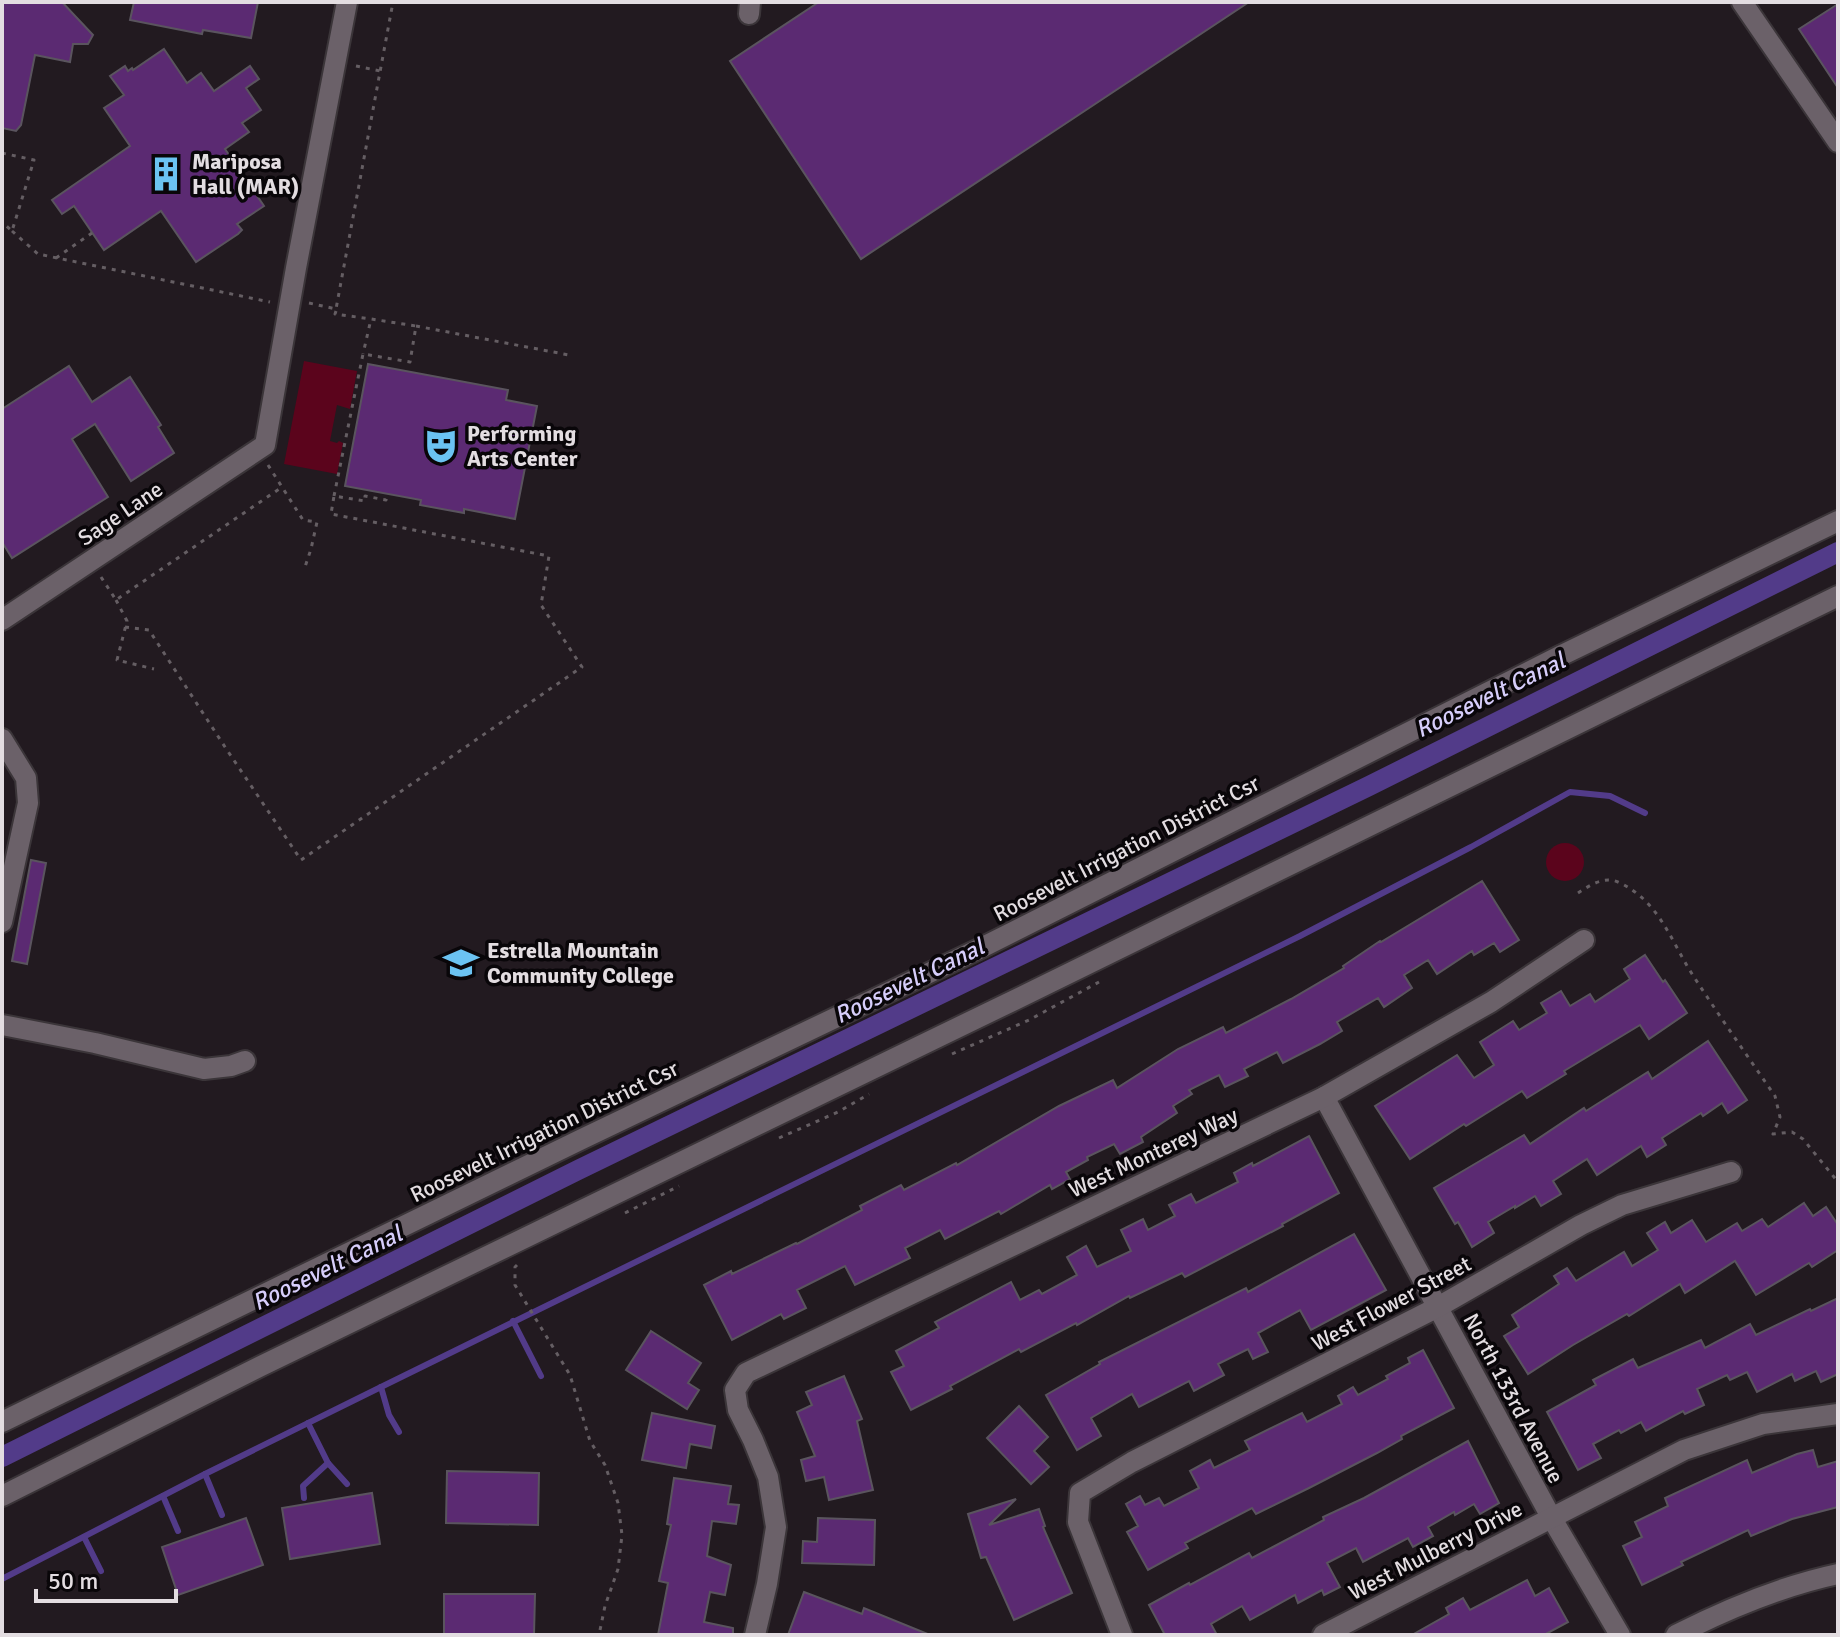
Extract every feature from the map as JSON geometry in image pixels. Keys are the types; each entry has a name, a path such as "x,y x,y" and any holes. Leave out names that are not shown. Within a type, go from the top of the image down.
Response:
{"street":[{"path":"262,447 284,302 347,2"},
{"path":"1742,2 1836,134"},
{"name":"Sage Lane","path":"2,620 262,447"},
{"name":"Roosevelt Irrigation District Csr","path":"2,1422 977,950 1560,656 1838,521"},
{"path":"2,1496 261,1366 1838,596"},
{"path":"2,739 26,778 28,803 2,922"},
{"name":"West Monterey Way","path":"755,1635 776,1527 768,1477 738,1410 735,1390 746,1373 1324,1097 1491,1002 1584,940"},
{"path":"2,1025 204,1069 245,1061"},
{"name":"North 133rd Avenue","path":"1324,1097 1551,1517 1620,1635"},
{"name":"West Flower Street","path":"1122,1635 1078,1522 1080,1493 1132,1462 1438,1307 1581,1225 1622,1205 1731,1172"},
{"name":"West Mulberry Drive","path":"1323,1635 1684,1450 1763,1424 1838,1414"},
{"path":"1676,1635 1757,1599 1838,1574"}],"path":[{"path":"393,2 335,314 569,355"},
{"path":"2,153 34,160 12,231"},
{"path":"2,222 38,254 284,302 336,309"},
{"path":"55,258 92,233"},
{"path":"125,627 149,630 301,860 582,667 541,605 549,556 331,514 371,319"},
{"path":"363,354 410,362 416,326"},
{"path":"262,447 303,520 317,522 304,570"},
{"path":"116,600 282,487"},
{"path":"334,496 365,501 365,496 386,500 388,494"},
{"path":"90,562 127,621 117,660 154,669"},
{"path":"1578,893 1596,881 1616,880 1647,901 1665,924 1692,974 1775,1096 1780,1117 1773,1134 1792,1132 1803,1139 1838,1182"},
{"path":"949,1055 1029,1020 1110,976"},
{"path":"773,1141 838,1112 873,1092"},
{"path":"616,1217 682,1185"},
{"path":"523,1260 515,1267 515,1285 570,1375 590,1441 605,1465 618,1503 622,1535 618,1569 599,1635"}],"shaded area":[{"path":"304,361 357,371 350,409 337,405 330,441 343,443 337,474 284,464"},
{"path":"1565,843 1579,848 1584,862 1579,876 1565,881 1551,876 1546,862 1551,848"}],"building":[{"path":"2,2 62,2 93,35 88,44 73,44 70,62 35,55 21,125 16,131 2,128"},
{"path":"134,2 258,2 251,38 203,30 202,34 130,20"},
{"path":"819,2 1249,2 861,259 730,61"},
{"path":"1838,4 1838,88 1799,29"},
{"name":"Mariposa Hall (MAR)","path":"164,49 187,83 201,73 214,91 250,66 259,79 246,88 261,110 242,123 249,132 225,149 264,206 237,224 242,230 238,234 196,262 161,211 104,250 74,206 62,214 52,200 130,146 104,108 124,95 110,76 125,66 128,71 133,70"},
{"name":"Performing Arts Center","path":"368,364 508,390 506,400 537,406 515,519 464,509 464,513 420,505 421,500 345,486"},
{"path":"69,366 92,402 130,377 161,425 158,427 174,453 131,481 95,424 72,439 108,497 12,558 2,542 2,409"},
{"path":"31,860 46,863 27,964 12,961"},
{"path":"1482,881 1519,940 1500,952 1494,943 1474,955 1472,951 1437,974 1428,960 1404,975 1412,988 1384,1007 1378,998 1337,1022 1342,1031 1320,1044 1283,1063 1277,1052 1244,1069 1248,1076 1225,1087 1219,1075 1189,1090 1192,1094 1173,1106 1177,1113 1141,1137 1143,1142 1120,1154 1114,1144 1087,1157 1088,1160 1066,1172 1070,1179 1052,1189 1050,1185 1001,1214 999,1211 945,1239 940,1230 905,1248 910,1258 855,1285 845,1266 797,1290 806,1308 784,1319 781,1314 732,1340 704,1285 797,1244 862,1210 860,1206 901,1185 904,1190 957,1165 1059,1106 1113,1080 1117,1088 1178,1049 1223,1027 1226,1033 1344,968 1380,941"},
{"path":"1645,955 1687,1013 1649,1039 1640,1025 1564,1071 1566,1074 1527,1098 1522,1091 1410,1159 1375,1106 1457,1055 1474,1078 1494,1065 1480,1042 1513,1021 1519,1030 1547,1013 1541,1003 1561,991 1570,1006 1590,994 1595,1002 1630,979 1624,969"},
{"path":"1708,1041 1747,1100 1728,1113 1722,1103 1703,1116 1701,1113 1662,1138 1666,1145 1647,1157 1641,1146 1597,1175 1587,1159 1553,1181 1561,1194 1541,1206 1535,1196 1488,1222 1494,1233 1472,1247 1434,1188 1524,1135 1530,1144 1584,1108 1586,1111 1648,1072 1652,1079"},
{"path":"1309,1136 1339,1193 1185,1277 1182,1273 1129,1296 1021,1352 1019,1349 911,1410 891,1372 904,1366 896,1351 939,1328 935,1322 1011,1282 1020,1300 1039,1290 1042,1294 1077,1275 1067,1257 1086,1246 1097,1267 1131,1251 1121,1230 1143,1219 1148,1230 1175,1216 1169,1205 1191,1194 1196,1203 1238,1182 1234,1173"},
{"path":"1804,1203 1813,1216 1826,1207 1838,1225 1838,1250 1812,1267 1809,1263 1756,1295 1735,1261 1685,1293 1680,1284 1528,1374 1504,1336 1519,1327 1512,1315 1559,1284 1554,1276 1567,1268 1576,1281 1624,1252 1632,1266 1658,1250 1647,1233 1665,1222 1671,1233 1692,1220 1706,1242 1737,1223 1742,1231 1762,1219 1768,1227"},
{"path":"1354,1234 1386,1290 1311,1330 1300,1310 1258,1333 1268,1352 1253,1359 1248,1349 1218,1364 1224,1375 1194,1391 1189,1381 1139,1407 1132,1394 1091,1418 1101,1436 1077,1450 1046,1395 1099,1362 1246,1288 1248,1292"},
{"path":"1838,1298 1838,1374 1821,1382 1816,1371 1795,1381 1792,1374 1757,1392 1747,1372 1730,1380 1727,1375 1697,1389 1704,1405 1685,1414 1683,1411 1646,1431 1641,1422 1593,1444 1601,1458 1578,1470 1547,1412 1596,1385 1593,1380 1633,1359 1638,1368 1701,1340 1705,1348 1750,1324 1756,1335"},
{"path":"651,1331 701,1363 688,1383 699,1390 687,1409 626,1370"},
{"path":"1423,1350 1454,1408 1309,1488 1256,1514 1252,1508 1185,1543 1188,1548 1148,1570 1127,1532 1138,1526 1126,1504 1140,1496 1145,1505 1159,1498 1164,1506 1199,1488 1190,1471 1210,1460 1214,1468 1250,1450 1245,1441 1302,1413 1307,1422 1342,1404 1338,1396 1353,1387 1358,1395 1388,1379 1386,1376 1410,1363 1408,1358"},
{"path":"844,1376 862,1419 857,1421 873,1490 829,1500 824,1477 806,1481 801,1460 815,1456 797,1412 812,1405 806,1392"},
{"path":"1019,1406 1048,1437 1034,1451 1049,1467 1031,1484 987,1438"},
{"path":"652,1413 715,1426 711,1448 690,1444 686,1468 642,1460"},
{"path":"1468,1441 1499,1503 1480,1514 1474,1504 1455,1515 1454,1512 1428,1527 1433,1536 1413,1547 1408,1538 1363,1562 1356,1548 1327,1563 1340,1587 1324,1595 1322,1590 1298,1603 1295,1595 1250,1620 1242,1606 1211,1624 1217,1635 1165,1635 1149,1605 1249,1553 1252,1558"},
{"path":"1813,1450 1818,1467 1838,1461 1838,1507 1792,1519 1751,1536 1748,1530 1681,1562 1683,1565 1642,1585 1623,1546 1642,1537 1635,1522 1668,1506 1665,1498 1747,1460 1752,1473"},
{"path":"447,1471 539,1473 538,1525 446,1523"},
{"path":"674,1478 731,1486 728,1504 739,1505 736,1524 712,1521 707,1556 731,1565 725,1595 710,1592 704,1622 733,1628 733,1635 658,1635 668,1583 659,1581 671,1525 667,1524"},
{"path":"372,1493 380,1544 290,1559 282,1508"},
{"path":"1016,1499 989,1525 1039,1509 1043,1527 1072,1593 1014,1620 986,1557 981,1558 968,1514"},
{"path":"246,1518 263,1565 178,1595 162,1547"},
{"path":"818,1518 875,1520 874,1565 802,1563 803,1541 817,1542"},
{"path":"1527,1580 1535,1596 1549,1588 1568,1622 1544,1635 1412,1635 1449,1614 1446,1608 1463,1598 1470,1610"},
{"path":"804,1592 862,1614 864,1608 930,1635 788,1635"},
{"path":"444,1594 535,1594 534,1635 444,1635"}],"waterway":[{"name":"Roosevelt Canal","path":"2,1457 578,1170 1369,786 1838,552"},
{"path":"2,1579 205,1474 1300,936 1570,792 1610,796 1645,813"},
{"path":"513,1321 541,1376"},
{"path":"381,1387 389,1415 399,1432"},
{"path":"308,1423 328,1463 347,1484"},
{"path":"304,1498 303,1486 328,1463"},
{"path":"205,1474 222,1515"},
{"path":"163,1496 178,1531"},
{"path":"84,1537 101,1571"}],"place":[{"name":"Mariposa Hall (MAR)","path":"166,174"},
{"name":"Performing Arts Center","path":"441,446"},
{"name":"Estrella Mountain Community College","path":"461,963"}]}
